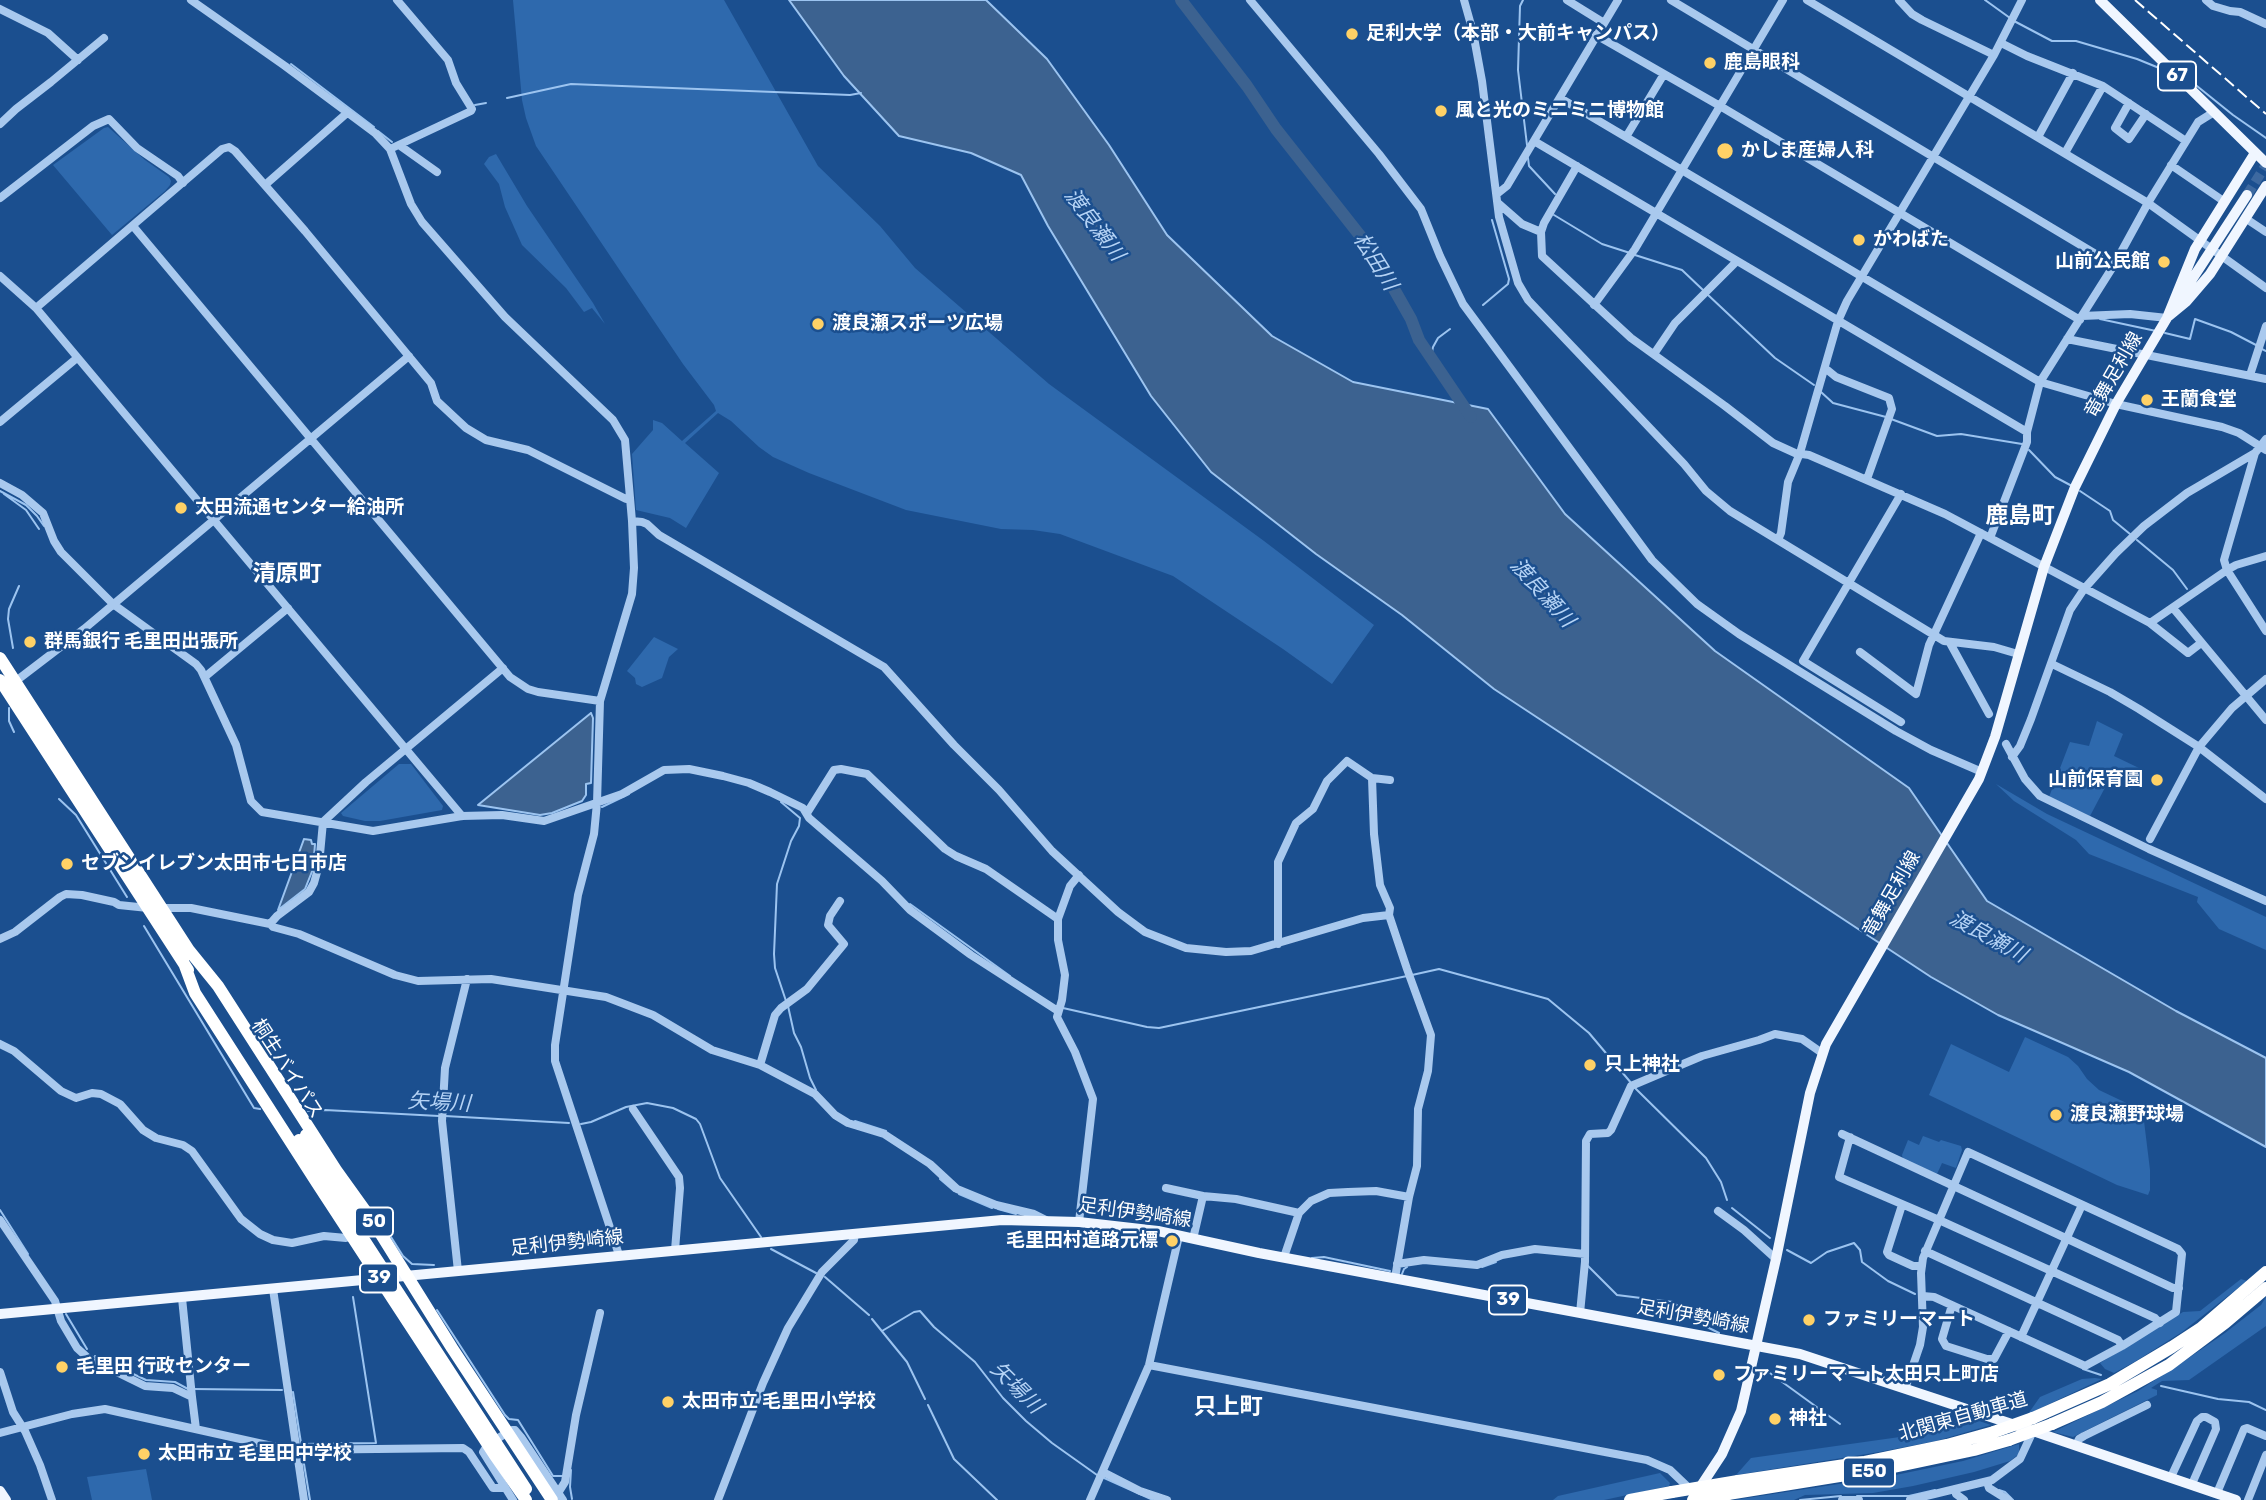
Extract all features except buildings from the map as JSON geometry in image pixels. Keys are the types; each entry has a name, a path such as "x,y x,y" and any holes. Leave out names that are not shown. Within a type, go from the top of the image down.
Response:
{"highway":[{"name":"桐生バイパス","path":"0,658 7,683 148,908 302,1137"},
{"name":"桐生バイパス","path":"7,683 162,908 302,1137 530,1493 544,1500"},
{"name":"50","path":"188,949 218,986 336,1170 380,1222 407,1276 452,1348 507,1432 557,1498"},
{"name":"50","path":"185,966 195,993 488,1444 530,1493"},
{"name":"北関東自動車道","path":"1694,1499 1889,1468 1974,1450 2052,1424 2146,1379 2196,1346 2259,1289 2266,1272"},
{"name":"北関東自動車道","path":"1630,1500 1865,1462 2033,1424 2150,1361 2259,1289"}],"main road":[{"name":"67","path":"2100,0 2266,163"},
{"name":"竜舞足利線","path":"1694,1499 1733,1431 1744,1399 1807,1104 1824,1049 1980,775 1995,737 2044,567 2075,487 2116,404 2167,318 2200,241 2255,153"},
{"name":"竜舞足利線","path":"2167,318 2186,302 2210,274 2266,186"},
{"path":"2167,318 2247,195"},
{"name":"足利伊勢崎線","path":"0,1314 1002,1220 1079,1222 1131,1227 1193,1238 1811,1357 1905,1389 2033,1424 2076,1445 2236,1500"},
{"path":"0,1491 6,1500"}],"street":[{"path":"191,0 375,133 390,149 411,204 422,222 505,317 618,426 627,448 634,568 632,594 600,701 594,834 578,895 555,1045 555,1061 619,1255"},
{"path":"390,149 472,109 456,83 449,60 397,0"},
{"path":"1250,0 1421,209 1463,304 1652,560 1697,604 1739,635 1905,736 1980,775"},
{"path":"1464,0 1482,81 1501,224 1514,270 1528,300 1712,497 1730,512 1933,636 1950,643 1994,647 2018,654"},
{"path":"1567,0 1604,23"},
{"path":"1498,198 1618,0"},
{"path":"1671,0 2114,265"},
{"path":"1594,305 1634,249 1683,170 1783,0"},
{"path":"1807,0 2148,203 2266,288"},
{"path":"1899,0 1922,20 1994,55"},
{"path":"1778,540 1788,482 1800,453 1838,321 1847,301 2001,43 2022,0"},
{"path":"2206,0 2213,6 2240,12 2266,24"},
{"path":"0,9 48,33 78,60"},
{"path":"1597,35 2081,318 2130,314 2167,318"},
{"path":"0,124 104,38"},
{"path":"2001,43 2103,86 2186,141"},
{"path":"2038,136 2073,73"},
{"path":"1626,137 1664,74"},
{"path":"2065,153 2103,86"},
{"path":"1560,98 2040,382 2116,404 2222,427 2239,433 2262,447"},
{"path":"2129,103 2115,128 2129,139 2146,114"},
{"path":"1990,538 2027,442 2027,432 2040,382 2114,265 2198,122 2214,112"},
{"path":"265,185 347,113"},
{"path":"0,198 93,126 109,119 137,148 178,176 183,183"},
{"path":"1534,141 2027,432"},
{"path":"399,145 436,172"},
{"path":"36,308 222,149 229,147 265,185 409,356 431,383 437,401 475,436 528,450 626,499 630,498"},
{"path":"2171,165 2225,202"},
{"path":"1577,166 1548,214 1541,232 1542,256 1631,338 1773,443 1867,479 1981,533 2150,623 2188,653 2201,643"},
{"path":"1498,198 1522,224 1541,232"},
{"path":"2245,218 2266,232"},
{"path":"133,226 510,677 528,689 600,701"},
{"path":"1654,354 1675,323 1737,261"},
{"path":"0,275 36,308 462,816"},
{"path":"2250,375 2266,326"},
{"path":"2067,340 2266,379"},
{"path":"7,683 32,671 409,356"},
{"path":"0,422 77,358"},
{"path":"1825,368 1836,377 1889,398 1892,409 1867,479"},
{"path":"2262,447 2225,554 2227,570 2266,631"},
{"path":"2012,757 2032,719 2070,610 2084,589 2122,547 2160,513 2187,493 2262,447"},
{"path":"0,483 22,495 43,513 61,552 113,604 196,664 206,676 236,745 248,796 254,807 262,812 373,831 462,816 502,815 544,821 622,794 664,770 673,768 689,769 749,783 803,808 809,818 911,910 981,961 1058,1011"},
{"path":"1900,722 1803,661 1901,494"},
{"path":"632,521 647,524 659,535 884,667 946,737 1015,807 1052,851 1118,912 1145,932 1186,947 1226,952 1251,951 1363,918 1389,915"},
{"path":"1860,652 1916,694 1933,636 1981,533"},
{"path":"2150,623 2227,570 2266,556"},
{"path":"206,676 288,608"},
{"path":"2173,608 2266,720"},
{"path":"1950,643 1989,714"},
{"path":"2052,663 2110,692 2199,747 2266,799"},
{"path":"270,924 309,892 314,883 319,865 323,822 366,782 503,668"},
{"path":"2150,839 2199,747 2244,696 2266,679"},
{"path":"2006,744 2029,785 2046,799 2266,901"},
{"path":"1278,944 1278,862 1296,822 1313,809 1327,781 1347,761 1372,778 1390,780"},
{"path":"807,813 834,770 867,774 945,849 986,869 1058,919"},
{"path":"1372,778 1374,834 1380,885 1431,1035 1428,1071 1418,1109 1417,1166 1395,1278"},
{"path":"1079,875 1070,886 1058,919 1059,947 1065,975 1057,1017 1075,1052 1093,1099 1079,1222"},
{"path":"0,939 15,932 66,894 82,895 119,905 191,908 270,924 395,975 418,981 491,979 607,997 678,1027 712,1050 760,1065 815,1094 835,1115 884,1133 930,1164 957,1189 996,1205 1034,1214 1046,1220"},
{"path":"760,1065 775,1015 807,989 844,944 828,925 830,916 840,901"},
{"path":"458,1271 442,1121 444,1068 467,979"},
{"path":"1580,1314 1585,1254 1588,1136 1608,1133 1611,1130 1631,1086 1702,1056 1775,1034 1802,1039 1824,1049"},
{"path":"0,1044 15,1051 61,1091 76,1098 92,1093 101,1094 120,1104 143,1130 156,1138 183,1145 192,1151 241,1219 272,1240 292,1243 324,1236 352,1236 380,1222"},
{"path":"633,1109 678,1177 680,1188 675,1250"},
{"path":"2160,1324 2155,1318 1839,1177 1846,1135 2179,1288"},
{"path":"1905,1389 1920,1345 1924,1315 1923,1296 1922,1266 1925,1251 1968,1152 2181,1250 2182,1254 2176,1312 2160,1324 2085,1366 1952,1305 1931,1296 1923,1296"},
{"path":"1166,1188 1202,1196 1236,1199 1299,1213"},
{"path":"1284,1257 1299,1213 1311,1200 1328,1193 1376,1191 1409,1197"},
{"path":"1193,1238 1202,1196"},
{"path":"1902,1205 1887,1252 1913,1265 1922,1266"},
{"path":"2021,1337 2082,1205"},
{"path":"1718,1211 1776,1259"},
{"path":"0,1220 55,1301 69,1338 88,1358 145,1386 192,1391"},
{"path":"718,1500 768,1370 788,1328 820,1274 854,1240 855,1233"},
{"path":"1090,1500 1149,1365 1180,1236"},
{"path":"1397,1264 1424,1260 1477,1265 1502,1255 1535,1249 1585,1254"},
{"path":"1925,1251 2118,1340 2122,1346"},
{"path":"273,1289 300,1449 304,1500"},
{"path":"182,1298 196,1429"},
{"path":"1952,1305 1942,1339 1946,1346 1994,1359 2009,1331"},
{"path":"557,1498 565,1482 576,1415 600,1314"},
{"path":"1149,1365 1647,1460 1670,1469 1694,1499"},
{"path":"0,1372 13,1412 40,1465 52,1500"},
{"path":"2076,1445 2084,1436 2147,1405"},
{"path":"0,1433 72,1414 105,1409 290,1450 467,1448 493,1488 505,1488"},
{"path":"2171,1477 2197,1421 2206,1417 2215,1422 2216,1429 2192,1484"},
{"path":"1910,1500 1987,1482 2007,1470 2020,1459 2033,1424"},
{"path":"2217,1493 2244,1429 2266,1436"},
{"path":"507,1432 488,1444 483,1452 513,1500"},
{"path":"2248,1500 2266,1455"},
{"path":"1103,1472 1140,1491 1167,1500"},
{"path":"1987,1482 1989,1488 2008,1500"},
{"path":"1955,1490 1964,1500"},
{"path":"1842,1500 1859,1500"}],"shaded area":[{"name":"渡良瀬スポーツ広場","path":"513,0 724,0 818,166 880,226 915,268 1049,384 1374,625 1332,684 1173,576 1060,534 1001,529 906,510 773,457 718,413 685,443 719,473 686,528 670,518 636,510 632,454 653,430 653,420 662,423 682,441 716,411 536,146 522,100"},
{"path":"108,127 171,181 165,191 112,235 53,165"},
{"path":"496,154 605,324 592,308 584,312 566,288 522,245 505,207 499,184 484,164 489,157"},
{"path":"654,637 678,649 669,657 662,678 642,687 636,684 635,678 627,671"},
{"path":"2097,721 2123,734 2114,756 2141,769 2130,790 2109,780 2090,816 2049,797 2070,742 2089,746"},
{"path":"399,764 411,764 443,806 442,810 380,821 343,816 341,813"},
{"path":"1996,784 2047,814 2266,917 2266,950 2219,929 2197,902 2198,897 2089,854 2076,840 2014,801"},
{"name":"渡良瀬野球場","path":"2025,1037 2068,1057 2099,1090 2143,1113 2150,1170 2148,1195 2117,1185 1929,1095 1951,1044 2009,1072"},
{"path":"1923,1136 1961,1146 1956,1168 1942,1163 1937,1174 1903,1159 1908,1140 1919,1145"},
{"path":"2241,1279 2247,1281 2182,1332 2136,1361 2114,1373 2100,1363 2183,1312 2200,1311"},
{"path":"2266,1297 2266,1326 2189,1380 2162,1381 2151,1388 2157,1390 2157,1395 2073,1437 2053,1432 2138,1391 2225,1333 2261,1305"},
{"path":"2082,1379 2102,1379 2028,1414 2040,1397"},
{"path":"1970,1418 1991,1425 1936,1441 1736,1475 1751,1458 1914,1435"},
{"path":"2019,1444 2019,1454 2010,1461 1913,1486 1873,1493 1805,1495 1794,1500 1734,1500 1891,1476 1963,1461"},
{"path":"146,1469 152,1500 92,1500 87,1477"},
{"path":"1660,1473 1670,1483 1669,1486 1604,1500 1553,1500 1558,1496"}],"water":[{"name":"渡良瀬川","path":"789,0 986,0 1047,59 1109,145 1167,235 1272,336 1353,382 1488,409 1565,514 1715,651 1909,788 1987,901 2176,1011 2266,1058 2266,1147 2129,1072 1998,1015 1931,977 1494,689 1402,615 1316,554 1211,472 1151,396 1048,226 1021,175 971,153 899,136 844,76"},
{"path":"591,713 591,783 586,784 586,795 582,801 540,815 478,805"},
{"path":"304,839 315,844 313,869 305,889 278,910"}],"waterway":[{"name":"松田川","path":"1181,0 1247,86 1276,129 1373,252 1411,319 1419,340 1471,417"},
{"path":"1523,0 1520,6 1518,70 1527,145"},
{"path":"1985,0 2010,18"},
{"path":"2014,21 2052,41 2076,41 2164,70"},
{"path":"291,64 374,127"},
{"path":"2182,74 2266,138"},
{"path":"507,98 571,84 850,95 861,93"},
{"path":"475,105 486,103"},
{"path":"378,131 392,142"},
{"path":"1528,158 1529,166 1555,194"},
{"path":"1554,215 1602,244 1630,253"},
{"path":"1483,305 1508,284 1509,279 1492,220"},
{"path":"1635,255 1682,270 1703,290"},
{"path":"1707,294 1775,358 1814,385"},
{"path":"2100,319 2156,331"},
{"path":"2165,333 2190,339 2195,319 2231,332 2256,345"},
{"path":"1431,357 1438,338 1450,329"},
{"path":"2260,348 2266,351"},
{"path":"1821,392 1833,403 1886,417"},
{"path":"1891,419 1937,436 1961,434 2022,444"},
{"path":"2029,450 2055,477 2072,486"},
{"name":"矢場川","path":"0,491 26,505 44,526"},
{"path":"2080,491 2110,511 2113,520 2130,534"},
{"name":"矢場川","path":"4,494 26,510 39,529"},
{"path":"2137,540 2173,570 2187,589"},
{"name":"矢場川","path":"13,648 8,619 9,609 19,586"},
{"name":"矢場川","path":"9,708 9,721 14,732"},
{"path":"602,807 629,794"},
{"name":"矢場川","path":"59,799 76,815 127,897"},
{"path":"781,802 800,818 777,884 775,968 786,1001"},
{"path":"910,904 1010,976"},
{"name":"矢場川","path":"144,926 254,1108 260,1109"},
{"path":"1412,975 1439,969 1548,999 1589,1033 1632,1084"},
{"path":"1063,1008 1159,1028 1407,976"},
{"path":"788,1006 794,1033 816,1090"},
{"path":"1635,1088 1706,1158 1721,1182 1727,1200"},
{"name":"矢場川","path":"581,1124 626,1107 647,1103 673,1108 696,1119 720,1178 761,1237"},
{"name":"矢場川","path":"308,1111 439,1116"},
{"name":"矢場川","path":"445,1116 569,1123"},
{"path":"855,1121 886,1131"},
{"path":"940,1179 954,1191"},
{"path":"959,1194 992,1208"},
{"path":"1732,1208 1770,1238"},
{"path":"998,1209 1016,1214"},
{"path":"0,1210 28,1254"},
{"path":"391,1237 403,1256 412,1264 434,1265"},
{"path":"1787,1250 1811,1263 1827,1252 1854,1243 1860,1250 1862,1262 1888,1281 1915,1294"},
{"name":"矢場川","path":"771,1249 816,1273"},
{"path":"1312,1258 1324,1257 1390,1271"},
{"path":"1482,1267 1496,1262"},
{"path":"1587,1265 1617,1295 1673,1302 1699,1323 1719,1333"},
{"path":"1402,1274 1407,1267"},
{"name":"矢場川","path":"825,1277 869,1315"},
{"path":"301,1444 376,1443 353,1297"},
{"path":"437,1310 505,1415 509,1419 518,1420 553,1476 562,1476"},
{"name":"矢場川","path":"882,1331 920,1311 934,1327 975,1362 1003,1398 1026,1421 1097,1475"},
{"path":"66,1314 87,1349"},
{"path":"872,1319 907,1362 925,1399"},
{"path":"95,1356 146,1380 175,1382 188,1389"},
{"path":"1763,1368 1840,1424"},
{"path":"2083,1369 2101,1375"},
{"path":"2161,1386 2218,1399 2249,1402 2266,1410"},
{"path":"193,1389 282,1390"},
{"path":"293,1392 301,1443"},
{"path":"928,1405 954,1459 997,1500"},
{"path":"302,1452 310,1500"},
{"path":"571,1470 572,1499"},
{"name":"矢場川","path":"1102,1477 1153,1500"},
{"name":"矢場川","path":"1857,1496 1909,1496 1935,1490"},
{"name":"矢場川","path":"1999,1490 2013,1500"},
{"name":"矢場川","path":"1800,1500 1841,1496"}],"tunnel":[{"path":"2247,195 2266,165"}],"railway":[{"path":"2135,0 2266,114"}],"place":[{"name":"足利大学（本部・大前キャンパス）","path":"1352,34"},
{"name":"鹿島眼科","path":"1710,63"},
{"name":"風と光のミニミニ博物館","path":"1441,111"},
{"name":"かしま産婦人科","path":"1725,151"},
{"name":"かわばた","path":"1859,240"},
{"name":"山前公民館","path":"2164,262"},
{"name":"渡良瀬スポーツ広場","path":"818,324"},
{"name":"王蘭食堂","path":"2147,400"},
{"name":"太田流通センター給油所","path":"181,508"},
{"name":"群馬銀行 毛里田出張所","path":"30,642"},
{"name":"山前保育園","path":"2157,780"},
{"name":"セブンイレブン太田市七日市店","path":"67,864"},
{"name":"只上神社","path":"1590,1065"},
{"name":"渡良瀬野球場","path":"2056,1115"},
{"name":"毛里田村道路元標","path":"1172,1241"},
{"name":"ファミリーマート","path":"1809,1320"},
{"name":"毛里田 行政センター","path":"62,1367"},
{"name":"ファミリーマート太田只上町店","path":"1719,1375"},
{"name":"太田市立 毛里田小学校","path":"668,1402"},
{"name":"神社","path":"1775,1419"},
{"name":"太田市立 毛里田中学校","path":"144,1454"}],"district":[{"name":"鹿島町","path":"2020,516"},
{"name":"清原町","path":"287,574"},
{"name":"只上町","path":"1228,1407"}]}
